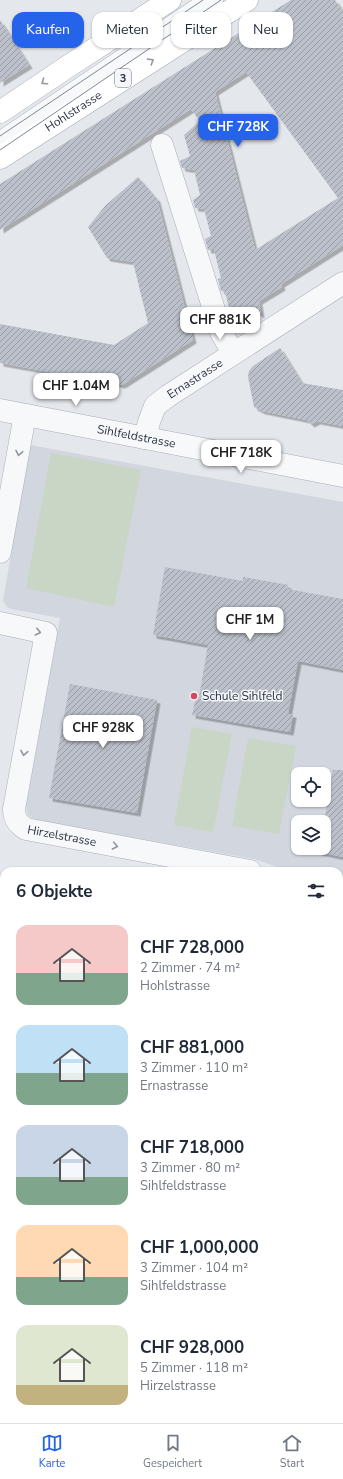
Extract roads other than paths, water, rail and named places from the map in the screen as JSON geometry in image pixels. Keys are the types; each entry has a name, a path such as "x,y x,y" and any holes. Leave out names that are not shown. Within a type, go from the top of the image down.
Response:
{"main road":[{"path":"0,112 170,0"},
{"name":"Hohlstrasse","path":"0,158 84,94 246,0"}],"street":[{"name":"Hohlstrasse","path":"0,143 84,94 212,0"},
{"path":"67,67 84,94"},
{"path":"162,145 221,332 233,353"},
{"name":"Ernastrasse","path":"145,438 155,406 233,353 343,282"},
{"name":"Sihlfeldstrasse","path":"0,410 343,476"},
{"path":"0,552 25,415"},
{"name":"Hirzelstrasse","path":"0,623 46,633 14,809 16,821 26,829 229,867"}],"tram line":[{"path":"0,136 203,0"},
{"path":"0,150 221,0"}],"place":[{"name":"Schule Sihlfeld","path":"194,696"}]}
